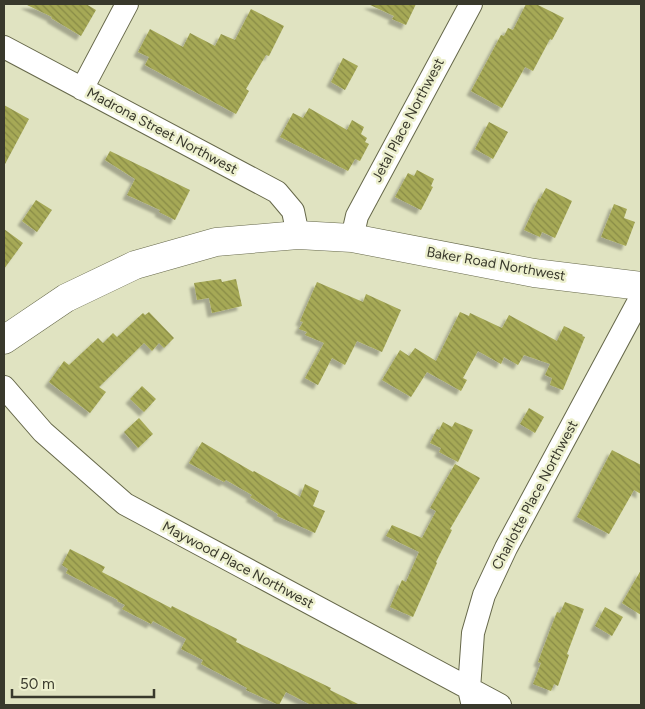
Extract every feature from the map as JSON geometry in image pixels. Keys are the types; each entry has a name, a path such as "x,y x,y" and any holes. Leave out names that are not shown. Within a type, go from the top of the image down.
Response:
{"street":[{"path":"82,89 127,4"},
{"name":"Jetal Place Northwest","path":"352,238 357,216 470,4"},
{"name":"Madrona Street Northwest","path":"4,47 276,192 293,211 298,235"},
{"name":"Baker Road Northwest","path":"4,340 66,298 135,265 216,242 298,235 352,238 534,273 641,286"},
{"name":"Charlotte Place Northwest","path":"471,697 473,634 484,594 506,548 641,297"},
{"name":"Maywood Place Northwest","path":"4,387 43,432 125,504 471,697 500,705"}],"building":[{"path":"25,4 86,4 96,10 81,36 52,17"},
{"path":"368,4 416,4 406,25 392,19 394,16"},
{"path":"526,4 536,4 564,18 533,71 525,67 502,108 471,91 501,35 504,36 508,28 513,30"},
{"path":"251,9 284,26 269,56 266,55 246,89 249,91 236,114 145,65 149,57 138,52 150,29 183,47 190,33 215,46 221,34 235,40"},
{"path":"343,58 358,66 345,90 331,82"},
{"path":"4,105 29,119 4,166"},
{"path":"309,108 347,130 352,120 364,127 361,134 367,138 365,142 369,144 360,161 355,159 348,171 280,137 293,113 303,118"},
{"path":"489,122 508,132 493,159 475,149"},
{"path":"110,151 190,190 175,220 159,212 160,210 127,195 135,179 105,160"},
{"path":"417,170 434,179 431,186 433,187 421,210 395,197 408,173 414,176"},
{"path":"546,188 572,201 555,238 542,232 540,237 524,230 539,198"},
{"path":"36,200 52,210 37,232 22,221"},
{"path":"614,204 627,209 624,218 635,222 626,246 601,237"},
{"path":"4,229 23,243 4,269"},
{"path":"221,279 222,282 236,279 242,306 212,313 209,298 197,300 194,283"},
{"path":"317,282 363,302 366,294 401,310 382,352 357,341 345,365 332,358 318,385 305,378 324,343 305,335 307,332 299,329 303,322 300,321"},
{"path":"149,312 174,338 164,348 159,343 152,351 144,343 99,387 106,392 90,413 49,382 64,361 69,365 98,338 103,343 113,333 117,337 143,313 145,315"},
{"path":"460,312 469,316 470,313 502,328 509,315 557,341 564,326 583,335 585,337 563,390 550,385 552,378 545,375 550,364 524,355 518,365 504,357 501,364 478,351 463,378 467,380 461,391 427,372 411,397 382,380 400,350 409,356 415,348 436,361"},
{"path":"142,386 156,399 144,412 130,399"},
{"path":"529,408 544,417 535,433 520,424"},
{"path":"139,418 153,434 138,448 124,432"},
{"path":"443,422 452,427 455,422 473,430 458,462 439,452 441,448 430,443"},
{"path":"202,442 300,497 305,484 319,491 313,506 325,511 315,533 277,516 278,514 250,497 252,495 226,480 224,482 189,463"},
{"path":"612,450 641,465 641,494 634,490 609,534 577,517"},
{"path":"455,464 480,478 450,529 452,530 436,562 413,617 390,607 402,580 406,582 419,552 386,536 392,525 422,538 436,511 430,508"},
{"path":"70,549 105,567 102,572 171,608 172,606 237,639 236,642 331,688 330,690 360,705 311,705 286,692 279,705 246,690 247,688 201,664 203,660 181,649 186,639 153,621 151,624 122,609 125,605 118,600 66,573 68,569 62,565"},
{"path":"641,570 641,615 622,603"},
{"path":"565,602 584,609 567,654 569,655 558,686 554,684 551,691 533,684 541,663 538,662 557,612 560,613"},
{"path":"605,607 623,617 612,636 595,626"}]}
